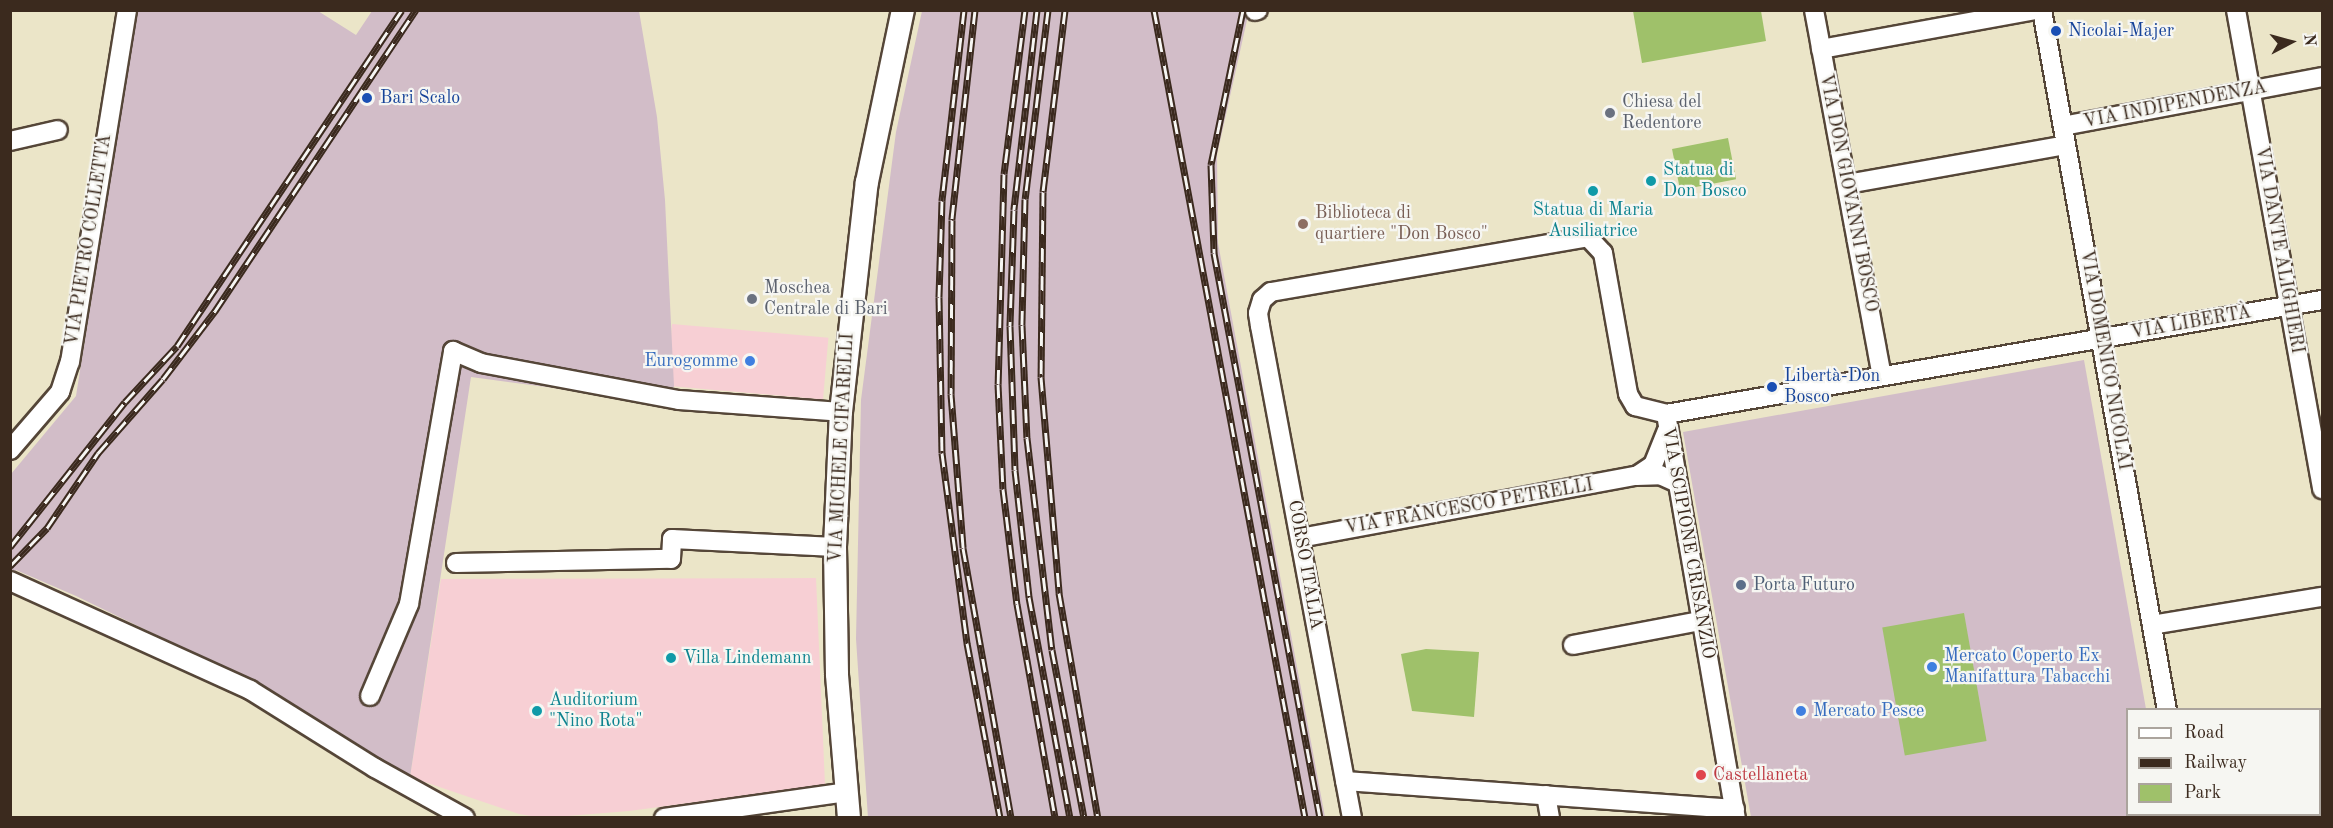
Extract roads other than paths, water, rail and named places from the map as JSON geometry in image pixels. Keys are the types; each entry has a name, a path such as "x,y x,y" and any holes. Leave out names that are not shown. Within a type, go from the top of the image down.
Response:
{"main road":[{"name":"VIA MICHELE CIFARELLI","path":"849,818 837,674 835,548 841,412 867,182 903,10"}],"street":[{"name":"VIA PIETRO COLLETTA","path":"10,450 60,392 70,362 127,10"},
{"name":"VIA DON GIOVANNI BOSCO","path":"1814,10 1881,376"},
{"path":"1821,49 2035,10"},
{"name":"VIA DOMENICO NICOLAI","path":"2042,10 2167,708"},
{"name":"VIA DANTE ALIGHIERI","path":"2235,10 2322,489"},
{"name":"VIA INDIPENDENZA","path":"2063,126 2322,77"},
{"path":"10,141 58,130"},
{"path":"1847,184 2066,145"},
{"name":"VIA SCIPIONE CRISANZIO","path":"1258,313 1262,300 1271,292 1580,237 1596,242 1603,253 1631,402 1667,422 1736,813"},
{"name":"VIA LIBERTÀ","path":"1667,422 1881,376 2322,300"},
{"name":"CORSO ITALIA","path":"1258,313 1352,818"},
{"path":"370,696 410,604 453,351 481,363 679,400 841,412"},
{"path":"1638,475 1653,465 1667,422"},
{"name":"VIA FRANCESCO PETRELLI","path":"1300,538 1638,475 1660,475 1676,482"},
{"path":"456,563 671,559 672,539 835,548"},
{"path":"10,581 250,690 423,796 459,814 480,818"},
{"path":"2152,626 2322,597"},
{"path":"1573,645 1701,621"},
{"path":"1345,781 1546,795 1736,813"},
{"path":"664,818 846,792"},
{"path":"1546,795 1550,818"}],"railway":[{"path":"10,547 125,402 177,346 402,10"},
{"path":"10,566 47,528 98,453 163,379 215,311 416,10"},
{"path":"964,10 942,201 939,297 942,453 967,643 1000,818"},
{"path":"975,10 952,220 951,394 963,548 1011,818"},
{"path":"1025,10 1004,174 998,384 1003,489 1017,604 1055,818"},
{"path":"1037,10 1014,210 1010,326 1015,470 1029,597 1070,818"},
{"path":"1048,10 1025,199 1022,325 1027,438 1052,650 1084,818"},
{"path":"1065,10 1043,192 1041,377 1059,593 1098,818"},
{"path":"1154,10 1305,818"},
{"path":"1243,10 1211,165 1214,253 1320,818"}],"place":[{"name":"Nicolai-Majer","path":"2056,31"},
{"name":"Bari Scalo","path":"367,98"},
{"name":"Chiesa del Redentore","path":"1610,113"},
{"name":"Statua di Don Bosco","path":"1651,181"},
{"name":"Statua di Maria Ausiliatrice","path":"1593,191"},
{"name":"Biblioteca di quartiere \"Don Bosco\"","path":"1303,224"},
{"name":"Moschea Centrale di Bari","path":"752,299"},
{"name":"Eurogomme","path":"750,361"},
{"name":"Libertà-Don Bosco","path":"1772,387"},
{"name":"Porta Futuro","path":"1741,585"},
{"name":"Villa Lindemann","path":"671,658"},
{"name":"Mercato Coperto Ex Manifattura Tabacchi","path":"1932,667"},
{"name":"Auditorium \"Nino Rota\"","path":"537,711"},
{"name":"Mercato Pesce","path":"1801,711"},
{"name":"Castellaneta","path":"1701,775"}]}
